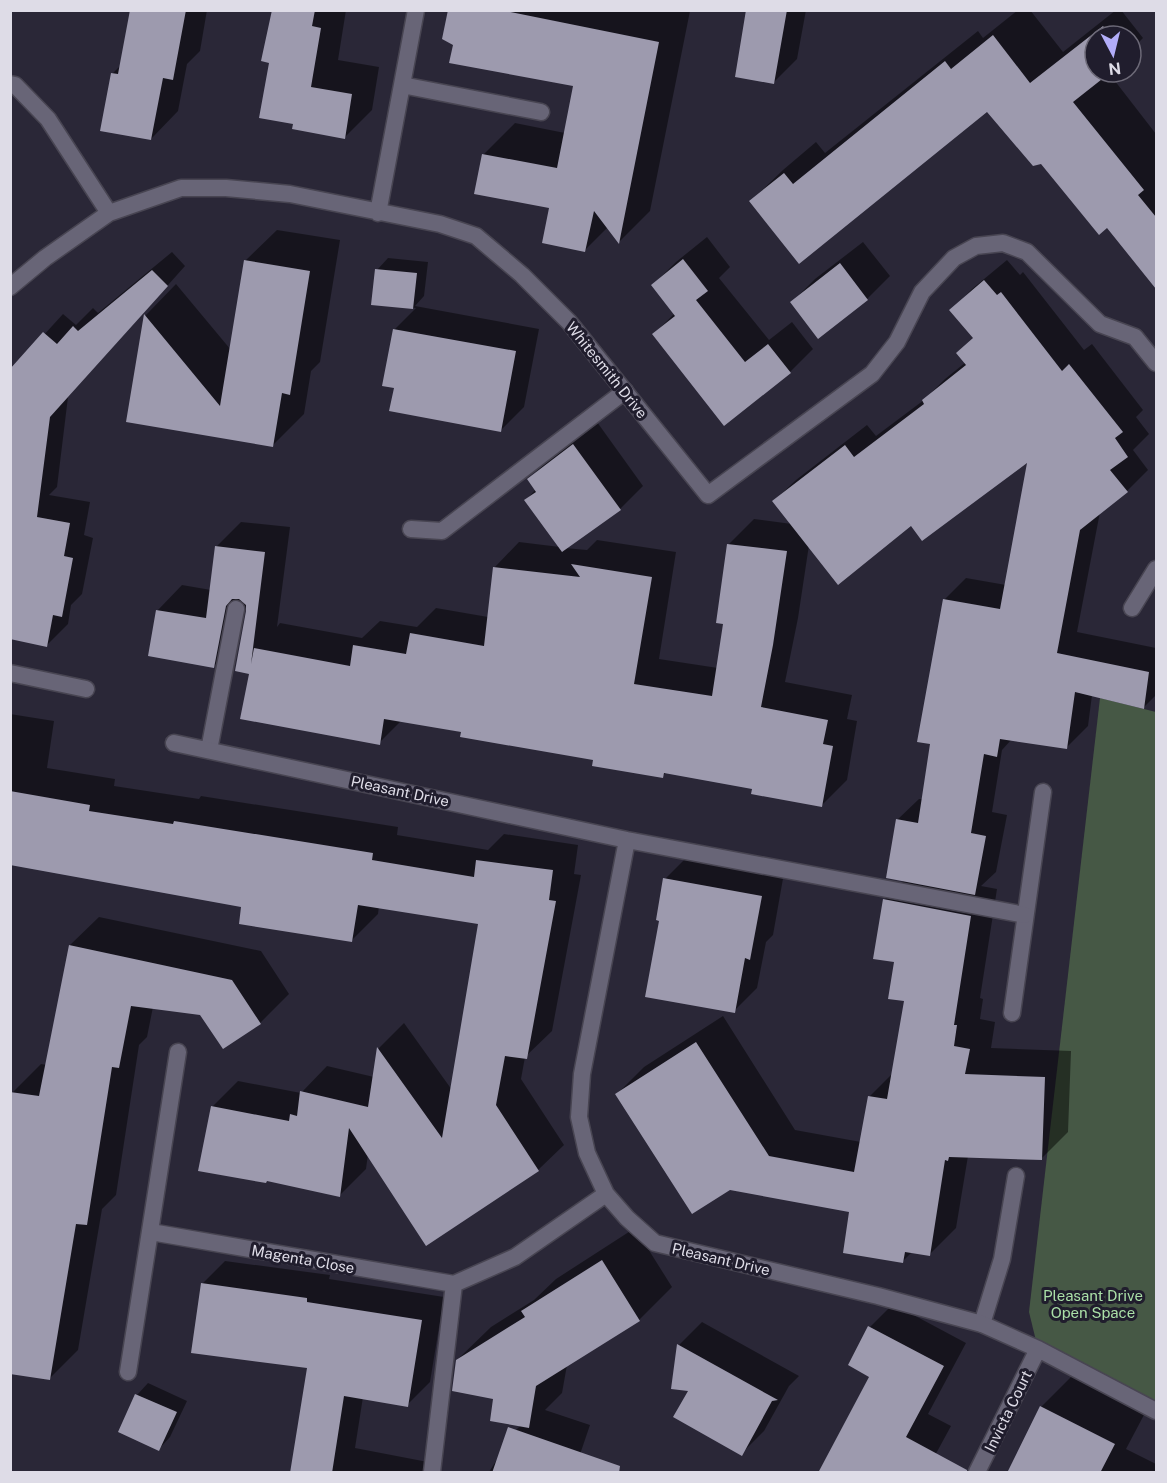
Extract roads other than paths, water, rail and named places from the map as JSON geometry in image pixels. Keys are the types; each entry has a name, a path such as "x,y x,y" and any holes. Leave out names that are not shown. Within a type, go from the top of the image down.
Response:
{"street":[{"path":"378,213 416,10"},
{"path":"10,84 15,85 48,119 109,213"},
{"path":"402,85 542,112"},
{"name":"Whitesmith Drive","path":"10,288 45,258 109,213 181,188 226,188 290,194 440,224 476,237 522,275 569,322 708,495 872,374 897,342 922,292 954,258 976,246 1003,243 1027,252 1100,324 1135,338 1156,363"},
{"path":"411,529 442,531 625,391"},
{"path":"1132,608 1156,569"},
{"path":"209,750 236,609"},
{"path":"10,674 86,689"},
{"name":"Pleasant Drive","path":"174,743 627,840 1025,915"},
{"path":"1012,1013 1043,792"},
{"name":"Pleasant Drive","path":"627,840 582,1074 579,1117 587,1154 606,1194 627,1218 655,1243 878,1296 982,1324 1038,1349 1156,1411"},
{"path":"128,1372 178,1052"},
{"path":"982,1324 1002,1260 1016,1176"},
{"path":"432,1473 454,1284 515,1257 606,1194"},
{"name":"Magenta Close","path":"151,1232 454,1284"},
{"name":"Invicta Court","path":"978,1473 1038,1349"}],"park label":[{"name":"Pleasant Drive Open Space","path":"1093,1304"}]}
